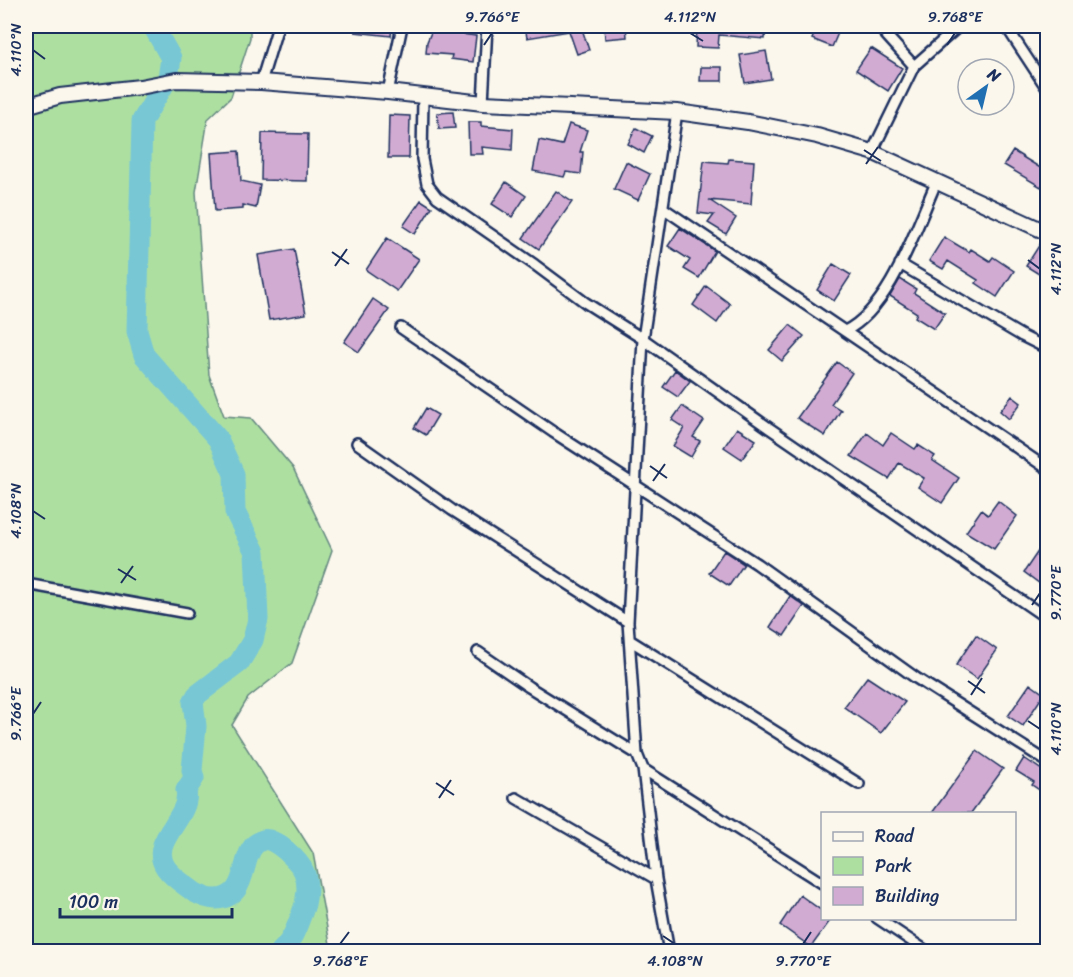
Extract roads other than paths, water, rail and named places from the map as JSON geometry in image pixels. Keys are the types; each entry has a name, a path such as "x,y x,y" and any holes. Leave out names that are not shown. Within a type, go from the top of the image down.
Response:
{"main road":[{"path":"26,106 60,96 140,87 176,80 261,82 388,92 483,103 677,112 748,122 817,136 872,152 1047,233"}],"street":[{"path":"261,82 278,26"},
{"path":"388,92 402,26"},
{"path":"483,103 487,26"},
{"path":"878,26 914,66"},
{"path":"872,152 914,66 958,26"},
{"path":"1006,26 1047,90"},
{"path":"423,97 422,159 427,184 437,197 586,303 643,339 1047,619"},
{"path":"669,951 656,879 643,769 637,754 628,622 643,339 677,112"},
{"path":"845,331 854,327 879,300 900,264 936,183"},
{"path":"663,208 1047,469"},
{"path":"900,264 1047,349"},
{"path":"402,328 490,390 758,564 916,678 1047,762"},
{"path":"357,443 452,510 628,622"},
{"path":"26,584 187,613"},
{"path":"631,641 859,784"},
{"path":"478,652 529,687 637,754"},
{"path":"643,769 821,883"},
{"path":"516,798 656,879"},
{"path":"880,920 928,951"}],"waterway":[{"path":"153,26 171,58 168,78 142,121 137,331 144,355 218,439 234,474 235,512 255,552 258,619 253,640 239,663 197,695 193,702 196,726 192,770 194,778 186,790 183,810 162,848 162,858 166,868 179,881 199,895 215,899 227,897 235,890 255,845 268,840 280,846 304,872 307,893 296,928 288,944 280,952"}]}
